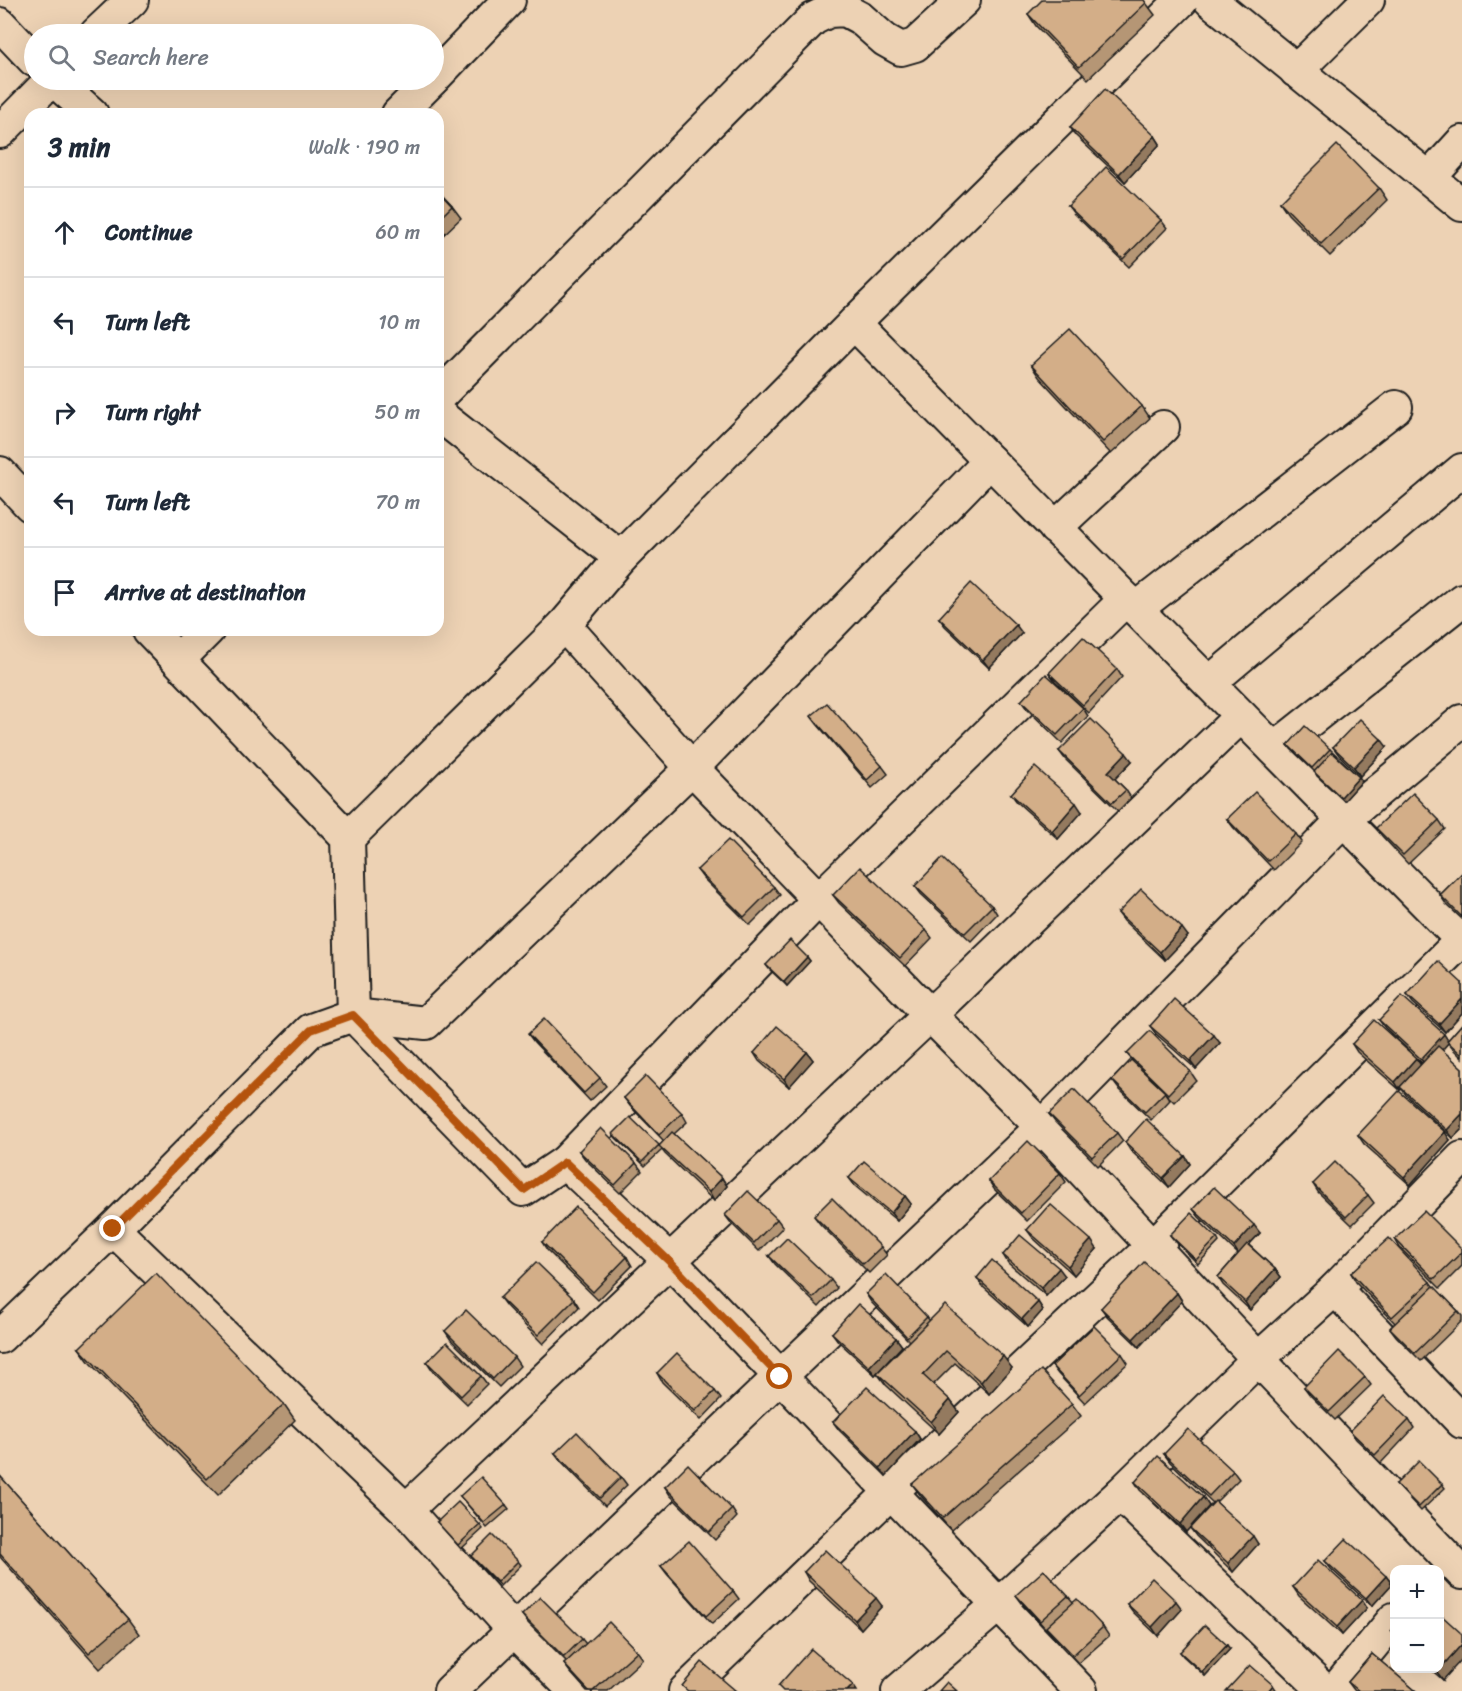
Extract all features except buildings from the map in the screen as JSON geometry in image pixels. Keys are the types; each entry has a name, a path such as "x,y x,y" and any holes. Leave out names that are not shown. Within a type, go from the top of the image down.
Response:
{"street":[{"path":"107,24 132,0"},
{"path":"444,68 509,0"},
{"path":"444,392 813,19 829,11 845,10 860,18 885,40 901,49 915,45 964,0"},
{"path":"348,838 564,625 621,558 854,323 1182,0"},
{"path":"1210,0 1462,205"},
{"path":"1296,71 1368,0"},
{"path":"0,24 24,49"},
{"path":"0,132 42,90"},
{"path":"64,90 85,108"},
{"path":"404,108 422,90"},
{"path":"1430,177 1462,142"},
{"path":"685,1691 891,1492 1154,1246 1462,940 854,323"},
{"path":"155,636 348,838 353,1015 524,1190 565,1162 818,900 1131,604 1396,407"},
{"path":"444,419 621,558"},
{"path":"1055,528 1163,427"},
{"path":"0,1337 113,1229 311,1030 353,1015 426,1023 692,768 990,461"},
{"path":"1209,683 1462,470"},
{"path":"0,474 24,499"},
{"path":"1274,749 1462,600"},
{"path":"564,625 692,768 930,1015 1042,1127 1258,1359 1451,1559"},
{"path":"178,660 202,636"},
{"path":"406,1510 930,1015 1241,716"},
{"path":"450,1691 1042,1127 1343,820 1462,721"},
{"path":"565,1162 670,1262 1081,1691"},
{"path":"898,1691 998,1605 1120,1494 1258,1359 1335,1289 1460,1165"},
{"path":"113,1229 406,1510 514,1630 575,1691"},
{"path":"1335,1289 1462,1422"},
{"path":"1120,1494 1325,1691"},
{"path":"1335,1691 1390,1625"}],"route":[{"path":"113,1229 311,1030 353,1015 524,1190 565,1162 670,1262 780,1377"}]}
